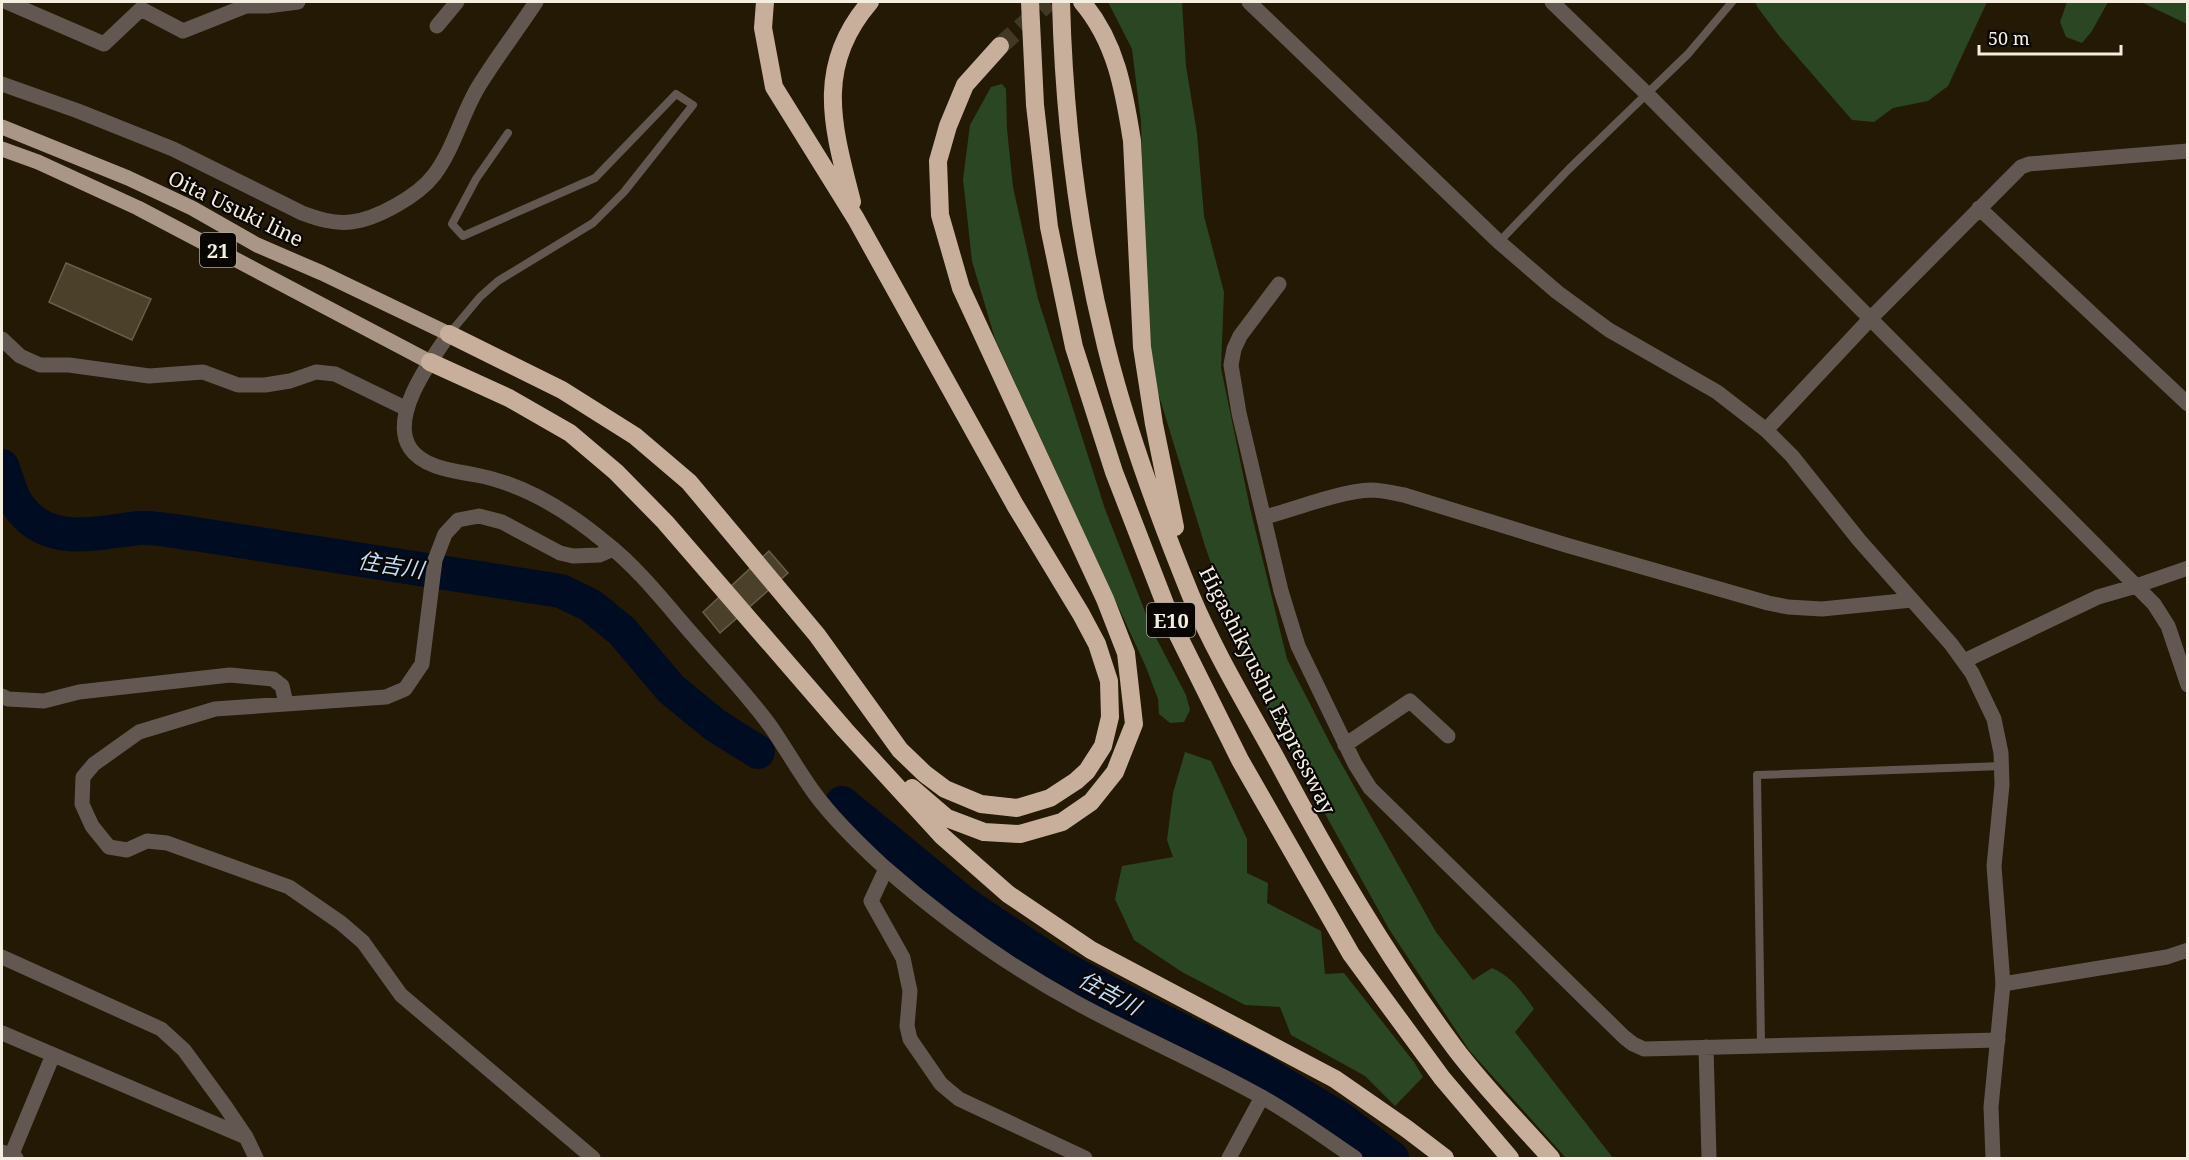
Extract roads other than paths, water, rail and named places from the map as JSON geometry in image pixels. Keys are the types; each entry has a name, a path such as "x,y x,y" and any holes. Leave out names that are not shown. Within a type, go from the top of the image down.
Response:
{"highway":[{"path":"449,334 580,402 635,436 689,482 817,635 900,750 945,789 981,804 1017,808 1050,798 1076,781 1096,759 1103,746 1110,717 1109,681 1103,660 1082,614 1015,505 856,219 774,87 763,28 765,2"},
{"path":"856,219 837,142 832,95 836,58 854,20 870,2"},
{"name":"E10","path":"1030,2 1035,105 1049,226 1074,347 1114,472 1174,627 1240,760 1351,954 1442,1078 1510,1158"},
{"name":"Higashikyushu Expressway","path":"1060,2 1063,82 1077,201 1106,347 1122,405 1193,599 1323,846 1389,952 1456,1048 1551,1158"},
{"path":"1082,2 1099,24 1117,64 1128,113 1132,141 1142,347 1169,500 1193,599"},
{"path":"845,730 947,818 984,832 1020,834 1062,822 1091,802 1115,772 1134,724 1126,653 1105,599 961,288 940,215 938,161 948,126 965,84 1000,46"},
{"path":"430,362 509,398 570,433 616,472 665,522 845,730 942,836 1008,894 1091,950 1335,1079 1445,1158"}],"main road":[{"name":"Oita Usuki line","path":"2,128 138,183 192,208 257,245 322,273 449,334"},
{"name":"Oita Usuki line","path":"2,149 38,162 138,208 430,362"}],"street":[{"path":"7,2 104,44 141,9 183,31 246,6 298,2"},
{"path":"437,26 457,2"},
{"path":"2,84 173,149 302,213 320,219 352,222 369,218 405,201 433,176 444,159 477,89 536,2"},
{"path":"1249,2 1523,264 1590,318 1717,392 1766,430 1792,456 1859,540 1964,661 1994,719 2002,766 1994,866 2003,984 1991,1107 1993,1158"},
{"path":"1552,2 1647,94 2136,586 2161,613 2168,626 2187,685"},
{"path":"1766,430 1871,318 2021,167 2029,164 2187,151"},
{"path":"1979,208 2187,404"},
{"path":"1279,284 1240,336 1234,349 1231,365 1239,413 1281,591 1298,646 1345,745 1370,788 1624,1037 1644,1049 1998,1040"},
{"path":"449,334 430,362 407,409 404,425 405,438 419,458 434,465 518,487 566,514 613,549 642,577 750,701 846,832 886,869 961,929 1073,1001 1262,1097 1355,1158"},
{"path":"2,339 20,356 40,365 69,365 149,376 203,372 238,385 265,385 290,381 316,372 335,374 407,409"},
{"path":"1265,517 1354,492 1371,490 1388,492 1414,497 1566,546 1788,608 1822,609 1912,600"},
{"path":"593,1158 401,995 363,942 341,923 289,888 167,843 147,842 128,850 109,847 92,826 82,804 83,777 94,764 139,732 215,709 386,697 405,689 422,664 435,560 445,534 458,520 479,516 502,522 560,553 573,556 599,555 613,549"},
{"path":"1964,661 2090,600 2187,568"},
{"path":"2,696 8,699 44,701 79,692 230,675 273,679 282,686 286,703"},
{"path":"1345,745 1410,701 1448,736"},
{"path":"886,869 871,901 903,958 910,991 907,1026 910,1039 927,1064 941,1084 959,1099 1085,1158"},
{"path":"2003,984 2158,958 2187,950"},
{"path":"2,957 161,1029 184,1050 246,1137 256,1158"},
{"path":"2,1033 246,1137"},
{"path":"1706,1047 1709,1158"},
{"path":"10,1156 53,1055"},
{"path":"1229,1158 1262,1097"}],"lane":[{"path":"1499,242 1569,169 1688,54 1732,2"},
{"path":"449,334 480,297 498,281 593,222 624,192 693,105 676,94 595,178 463,236 452,224 477,179 508,133"},
{"path":"1761,1046 1757,775 2002,766"}],"waterway":[{"name":"住吉川","path":"2,466 17,504 29,518 43,527 58,532 90,534 140,528 160,529 561,591 590,605 622,631 671,689 715,725 758,752"},
{"name":"住吉川","path":"842,803 965,904 1052,962 1144,1012 1256,1068 1341,1119 1392,1158"}],"tunnel":[{"path":"1000,46 1049,2"}]}
